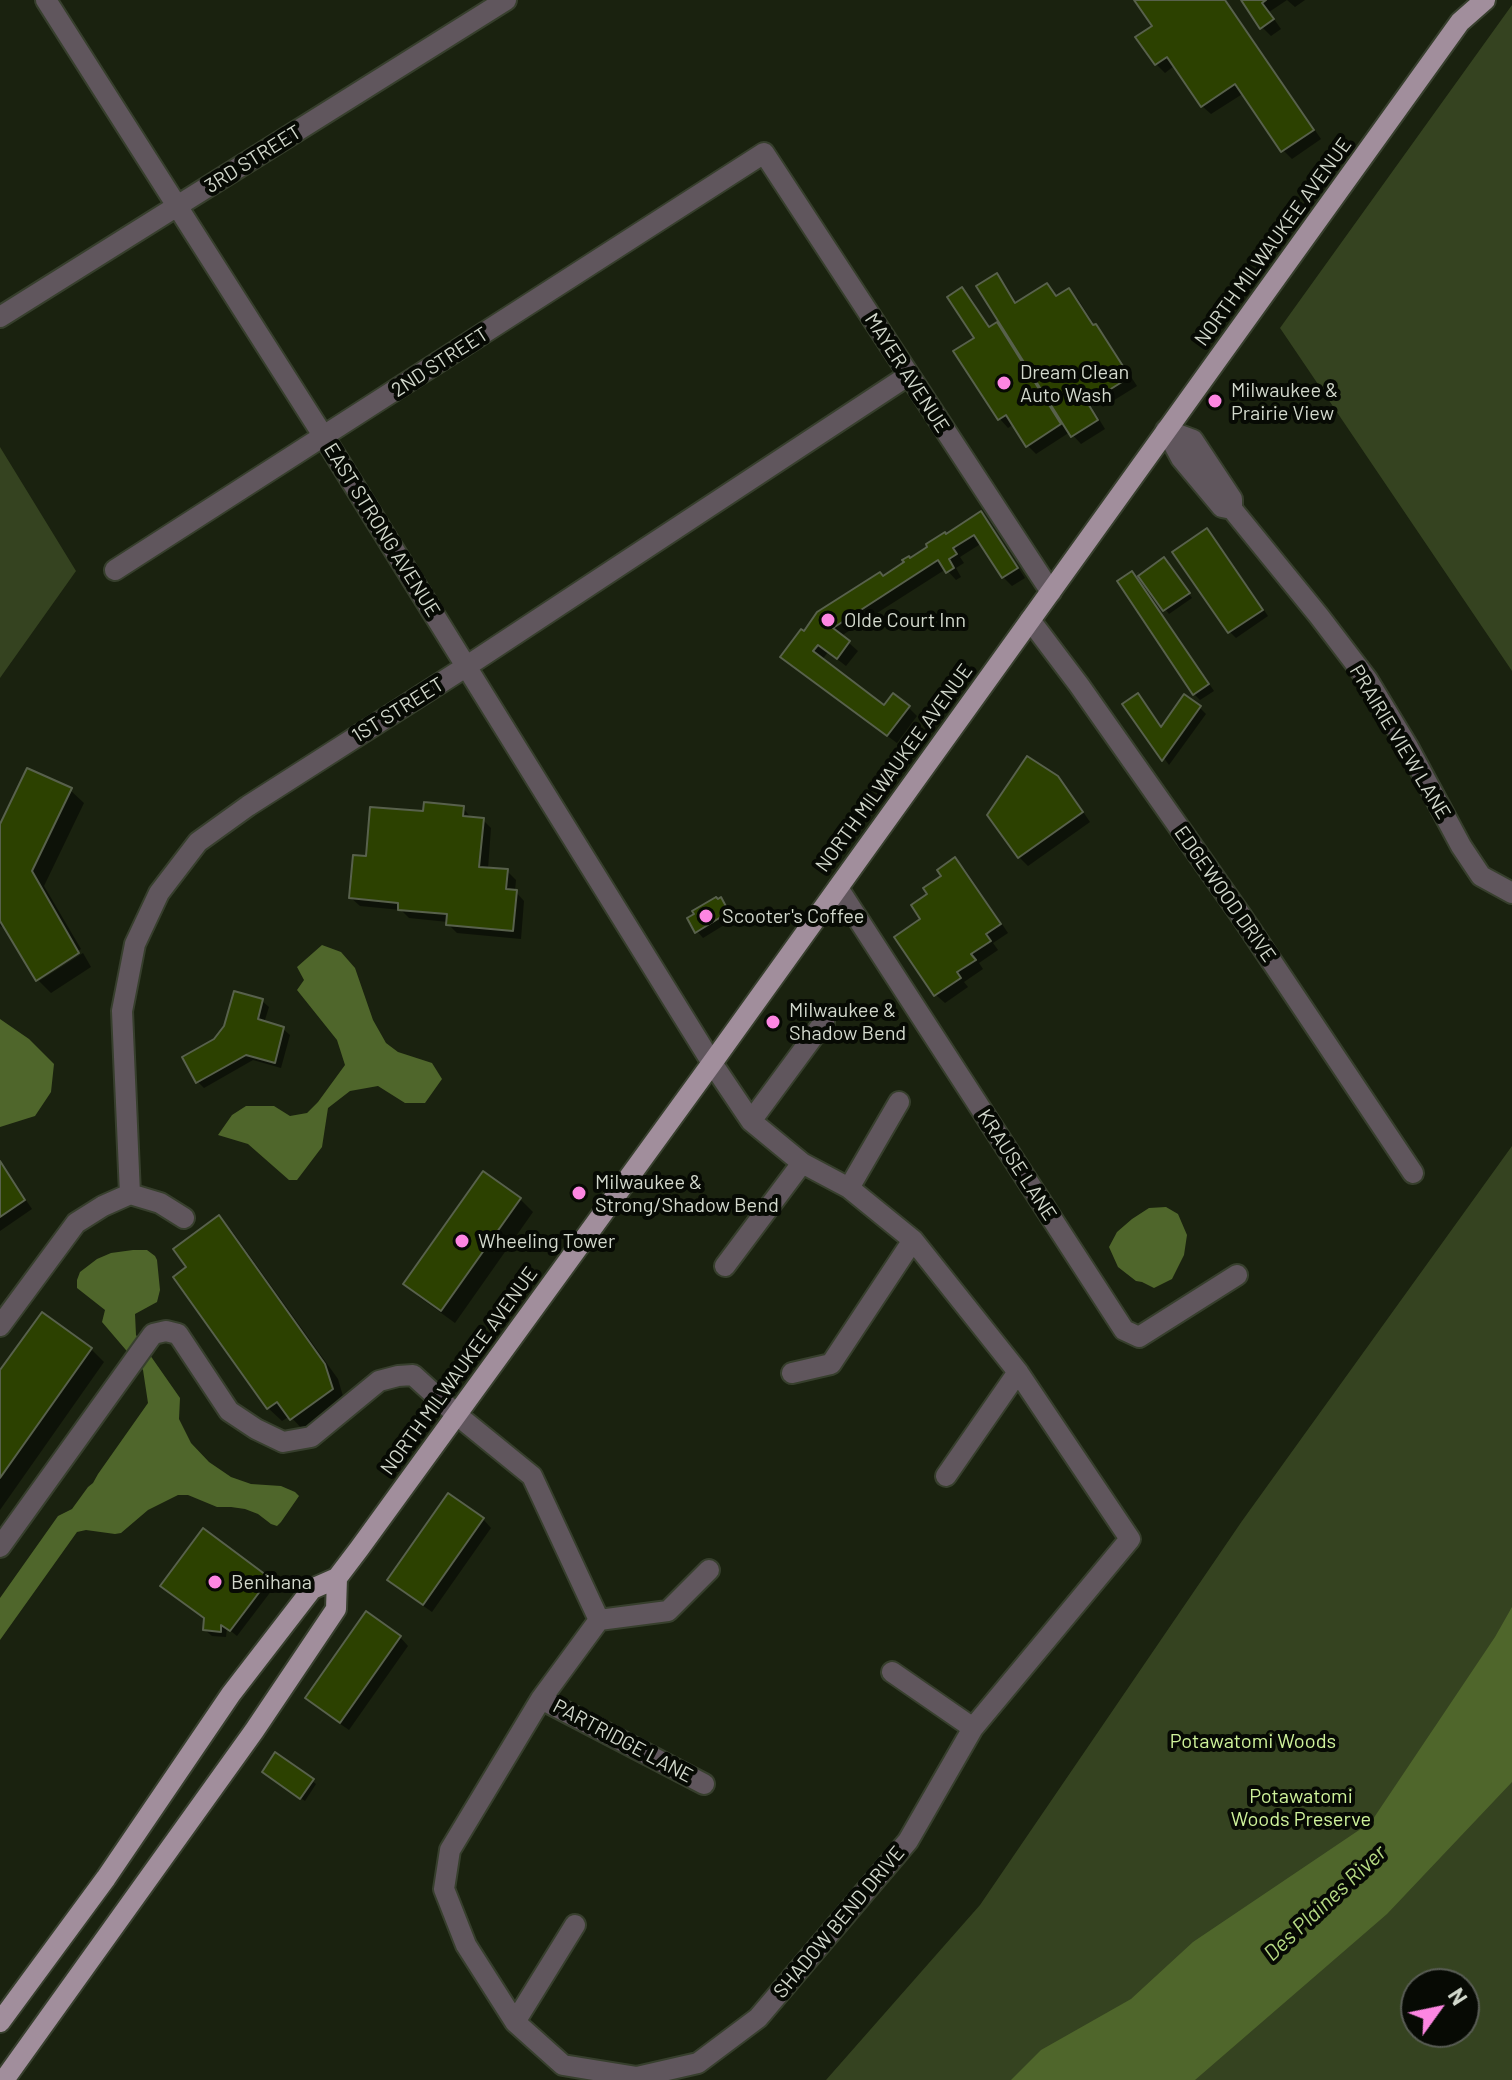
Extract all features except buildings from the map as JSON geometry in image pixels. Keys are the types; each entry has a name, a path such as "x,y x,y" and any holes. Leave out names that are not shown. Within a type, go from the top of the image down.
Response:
{"main road":[{"name":"NORTH MILWAUKEE AVENUE","path":"1460,22 1465,0"},
{"name":"NORTH MILWAUKEE AVENUE","path":"0,2022 106,1878 231,1694 312,1589 337,1578 457,1415 1460,22 1485,0"},
{"name":"NORTH MILWAUKEE AVENUE","path":"4,2080 254,1731 336,1609 337,1578"}],"street":[{"name":"EAST STRONG AVENUE","path":"46,0 324,437 712,1063"},
{"name":"3RD STREET","path":"0,317 506,0"},
{"name":"MAYER AVENUE","path":"764,153 1051,592"},
{"name":"2ND STREET","path":"115,570 764,153"},
{"name":"1ST STREET","path":"130,1194 122,1011 135,944 159,893 198,842 909,375"},
{"name":"PRAIRIE VIEW LANE","path":"1166,430 1181,458 1222,507 1232,509 1367,679 1481,876 1512,893"},
{"name":"EDGEWOOD DRIVE","path":"1030,620 1233,904 1413,1173"},
{"name":"KRAUSE LANE","path":"838,888 1124,1330 1139,1337 1237,1275"},
{"path":"751,1121 824,1022"},
{"name":"SHADOW BEND DRIVE","path":"599,1620 541,1699 450,1850 444,1889 466,1945 515,2022 563,2065 637,2077 698,2063 758,2018 908,1841 973,1728 1130,1539 1018,1372 913,1240 849,1188 802,1163 751,1121 712,1063"},
{"path":"849,1188 899,1102"},
{"path":"725,1266 802,1163"},
{"path":"0,1326 76,1223 103,1206 130,1194 160,1203 184,1218"},
{"path":"792,1373 831,1364 913,1240"},
{"path":"0,1547 153,1334 166,1331 178,1334 229,1411 283,1442 311,1437 379,1381 413,1375 532,1476 599,1620 668,1611 709,1570"},
{"path":"946,1476 1018,1372"},
{"path":"892,1672 973,1728"},
{"name":"PARTRIDGE LANE","path":"541,1699 704,1784"},
{"path":"515,2022 575,1925"}],"green space":[{"path":"1512,5 1512,671 1280,328"},
{"path":"0,447 76,571 0,678"},
{"name":"Potawatomi Woods Preserve","path":"1512,1146 1512,2080 826,2080 980,1905 1242,1521"}],"water":[{"path":"322,945 341,952 355,968 373,1020 386,1043 398,1052 432,1063 442,1079 425,1103 405,1103 378,1086 350,1091 328,1108 322,1147 297,1180 289,1180 248,1144 218,1135 232,1115 246,1106 274,1106 290,1116 307,1113 345,1065 337,1040 297,990 304,980 297,967"},
{"path":"0,1019 29,1039 54,1064 51,1092 35,1116 0,1127"},
{"path":"1166,1207 1178,1214 1187,1235 1184,1255 1172,1279 1154,1288 1136,1281 1118,1267 1109,1247 1117,1232 1132,1219 1149,1208"},
{"path":"147,1250 155,1256 160,1290 157,1302 135,1314 136,1335 180,1398 179,1419 191,1443 209,1462 231,1477 251,1484 281,1486 299,1496 277,1526 245,1509 217,1507 188,1495 178,1495 148,1510 121,1533 77,1532 0,1640 0,1598 58,1516 72,1509 93,1483 148,1403 143,1370 102,1322 105,1310 77,1288 80,1272 97,1259 111,1253"},
{"name":"Des Plaines River","path":"1512,1607 1512,1782 1387,1914 1195,2080 1011,2080 1041,2050 1131,1999 1193,1942 1371,1822"}],"place":[{"name":"Dream Clean Auto Wash","path":"1004,383"},
{"name":"Milwaukee & Prairie View","path":"1215,401"},
{"name":"Olde Court Inn","path":"828,620"},
{"name":"Scooter's Coffee","path":"706,916"},
{"name":"Milwaukee & Shadow Bend","path":"773,1022"},
{"name":"Milwaukee & Strong/Shadow Bend","path":"579,1193"},
{"name":"Wheeling Tower","path":"462,1241"},
{"name":"Benihana","path":"215,1582"}],"park label":[{"name":"Potawatomi Woods","path":"1253,1741"}]}
